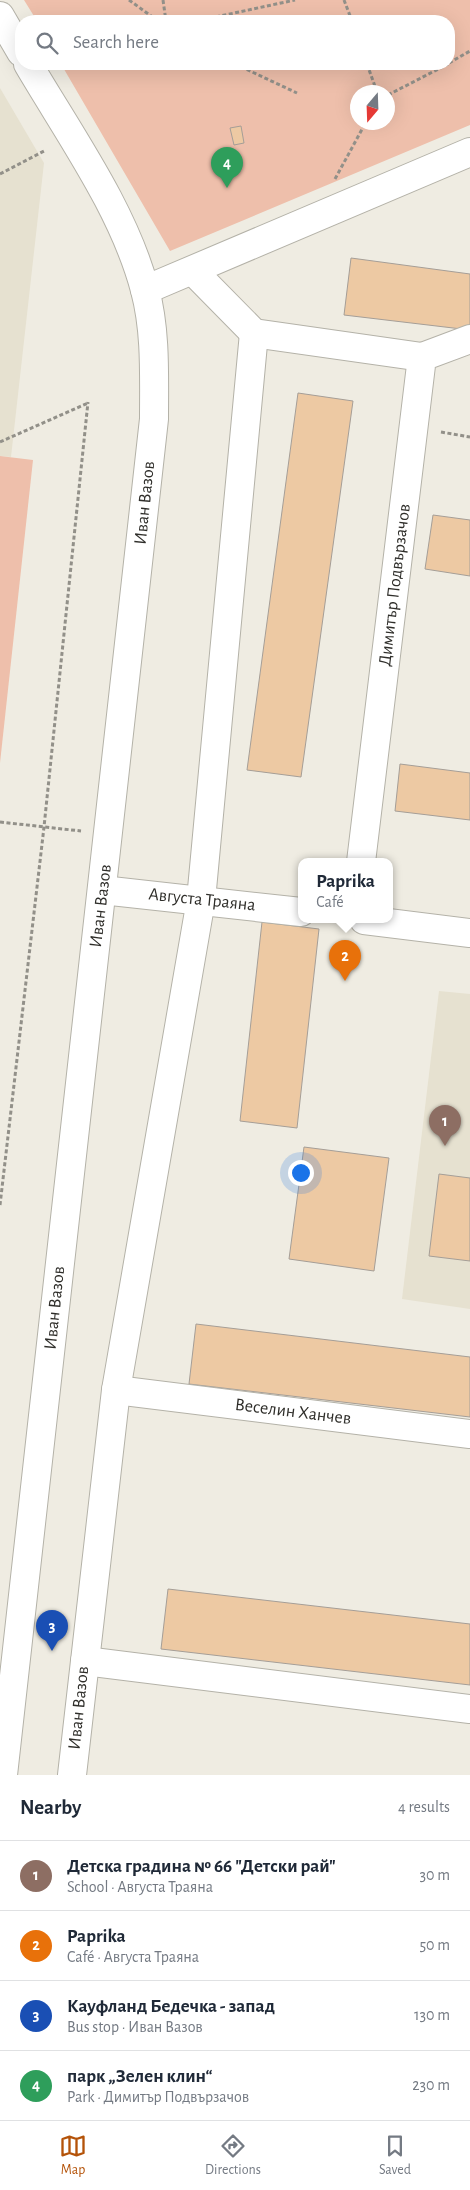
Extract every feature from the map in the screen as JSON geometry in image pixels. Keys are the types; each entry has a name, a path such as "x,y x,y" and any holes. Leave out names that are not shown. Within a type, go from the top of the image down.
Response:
{"street":[{"path":"0,16 15,42"},
{"name":"Иван Вазов","path":"3,1775 154,418 154,352 145,290 124,233 97,180 32,70"},
{"path":"145,290 470,152"},
{"path":"193,271 254,333 422,357 470,339"},
{"name":"Иван Вазов","path":"72,1775 116,1390 202,900 254,333"},
{"name":"Димитър Подвързачов","path":"361,858 422,357"},
{"name":"Августа Траяна","path":"102,890 298,912"},
{"path":"388,923 470,933"},
{"name":"Веселин Ханчев","path":"116,1390 470,1434"},
{"path":"84,1661 470,1709"}],"path":[{"path":"129,0 150,15"},
{"path":"163,0 165,15"},
{"path":"225,15 295,0"},
{"path":"344,0 350,15"},
{"path":"455,60 470,51"},
{"path":"248,70 297,93"},
{"path":"369,70 374,85"},
{"path":"395,91 436,70"},
{"path":"313,219 362,130"},
{"path":"0,174 46,150"},
{"path":"0,442 88,402 44,826 0,1206"},
{"path":"0,822 109,834"}],"shaded area":[{"path":"24,0 470,0 470,125 170,251 64,70 455,70 455,15 33,15"},
{"path":"0,88 44,163 11,457 0,456"},
{"path":"0,456 33,460 0,763"},
{"path":"439,991 470,994 470,1309 402,1299"}],"building":[{"path":"241,126 244,143 234,145 230,128"},
{"path":"351,258 470,274 470,330 344,315"},
{"path":"298,393 353,401 301,777 247,770"},
{"path":"433,515 470,520 470,576 425,569"},
{"path":"400,764 470,773 470,820 395,811"},
{"path":"262,922 319,929 297,1128 240,1121"},
{"path":"304,1147 389,1158 374,1271 289,1259"},
{"path":"439,1174 470,1178 470,1261 429,1256"},
{"path":"196,1324 470,1357 470,1417 189,1384"},
{"path":"168,1589 470,1624 470,1685 161,1649"}],"place":[{"name":"парк „Зелен клин“","path":"227,188"},
{"name":"Paprika","path":"345,981"},
{"name":"Детска градина № 66 \"Детски рай\"","path":"445,1146"},
{"name":"Кауфланд Бедечка - запад","path":"52,1651"}]}
